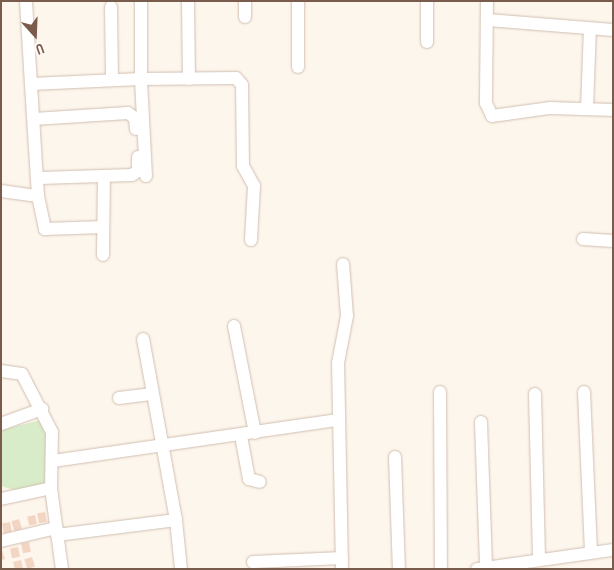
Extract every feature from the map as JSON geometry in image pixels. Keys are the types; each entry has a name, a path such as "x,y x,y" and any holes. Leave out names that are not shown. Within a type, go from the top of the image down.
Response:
{"street":[{"path":"26,1 31,84 40,178 38,196 45,229 103,227"},
{"path":"141,1 141,79 146,176"},
{"path":"188,1 189,79"},
{"path":"245,1 245,18"},
{"path":"298,1 298,67"},
{"path":"427,1 427,42"},
{"path":"487,1 489,113 498,118 550,108 613,110"},
{"path":"111,7 112,80"},
{"path":"488,20 613,30"},
{"path":"586,109 590,29"},
{"path":"31,84 141,79 236,78 242,85 243,166 254,186 251,240"},
{"path":"34,120 133,114 138,171 104,176 40,178"},
{"path":"103,255 104,176"},
{"path":"1,191 38,196"},
{"path":"583,239 613,241"},
{"path":"253,562 342,563 338,345 347,316 343,264"},
{"path":"234,326 255,433"},
{"path":"143,339 176,520 181,569"},
{"path":"1,372 22,374 42,409 54,437 51,488 62,569"},
{"path":"440,392 441,569"},
{"path":"584,392 590,551"},
{"path":"119,398 153,394"},
{"path":"535,394 539,558"},
{"path":"1,424 42,409"},
{"path":"53,461 241,436 338,420"},
{"path":"481,422 481,567 590,551 613,550"},
{"path":"241,436 249,479 260,482"},
{"path":"395,456 399,569"},
{"path":"1,499 51,488"},
{"path":"1,541 57,531 176,520"}],"green space":[{"path":"41,420 47,434 45,484 17,491 1,486 1,430"}],"building":[{"path":"45,512 47,522 39,523 37,514"},
{"path":"35,515 37,524 29,526 27,517"},
{"path":"19,519 22,529 14,531 11,521"},
{"path":"10,522 12,532 4,533 2,524"},
{"path":"29,542 31,552 23,553 21,544"},
{"path":"1,547 5,559 1,560"},
{"path":"18,547 20,557 12,558 10,549"},
{"path":"32,557 35,567 27,569 24,559"},
{"path":"21,560 23,569 15,569 13,562"}]}
